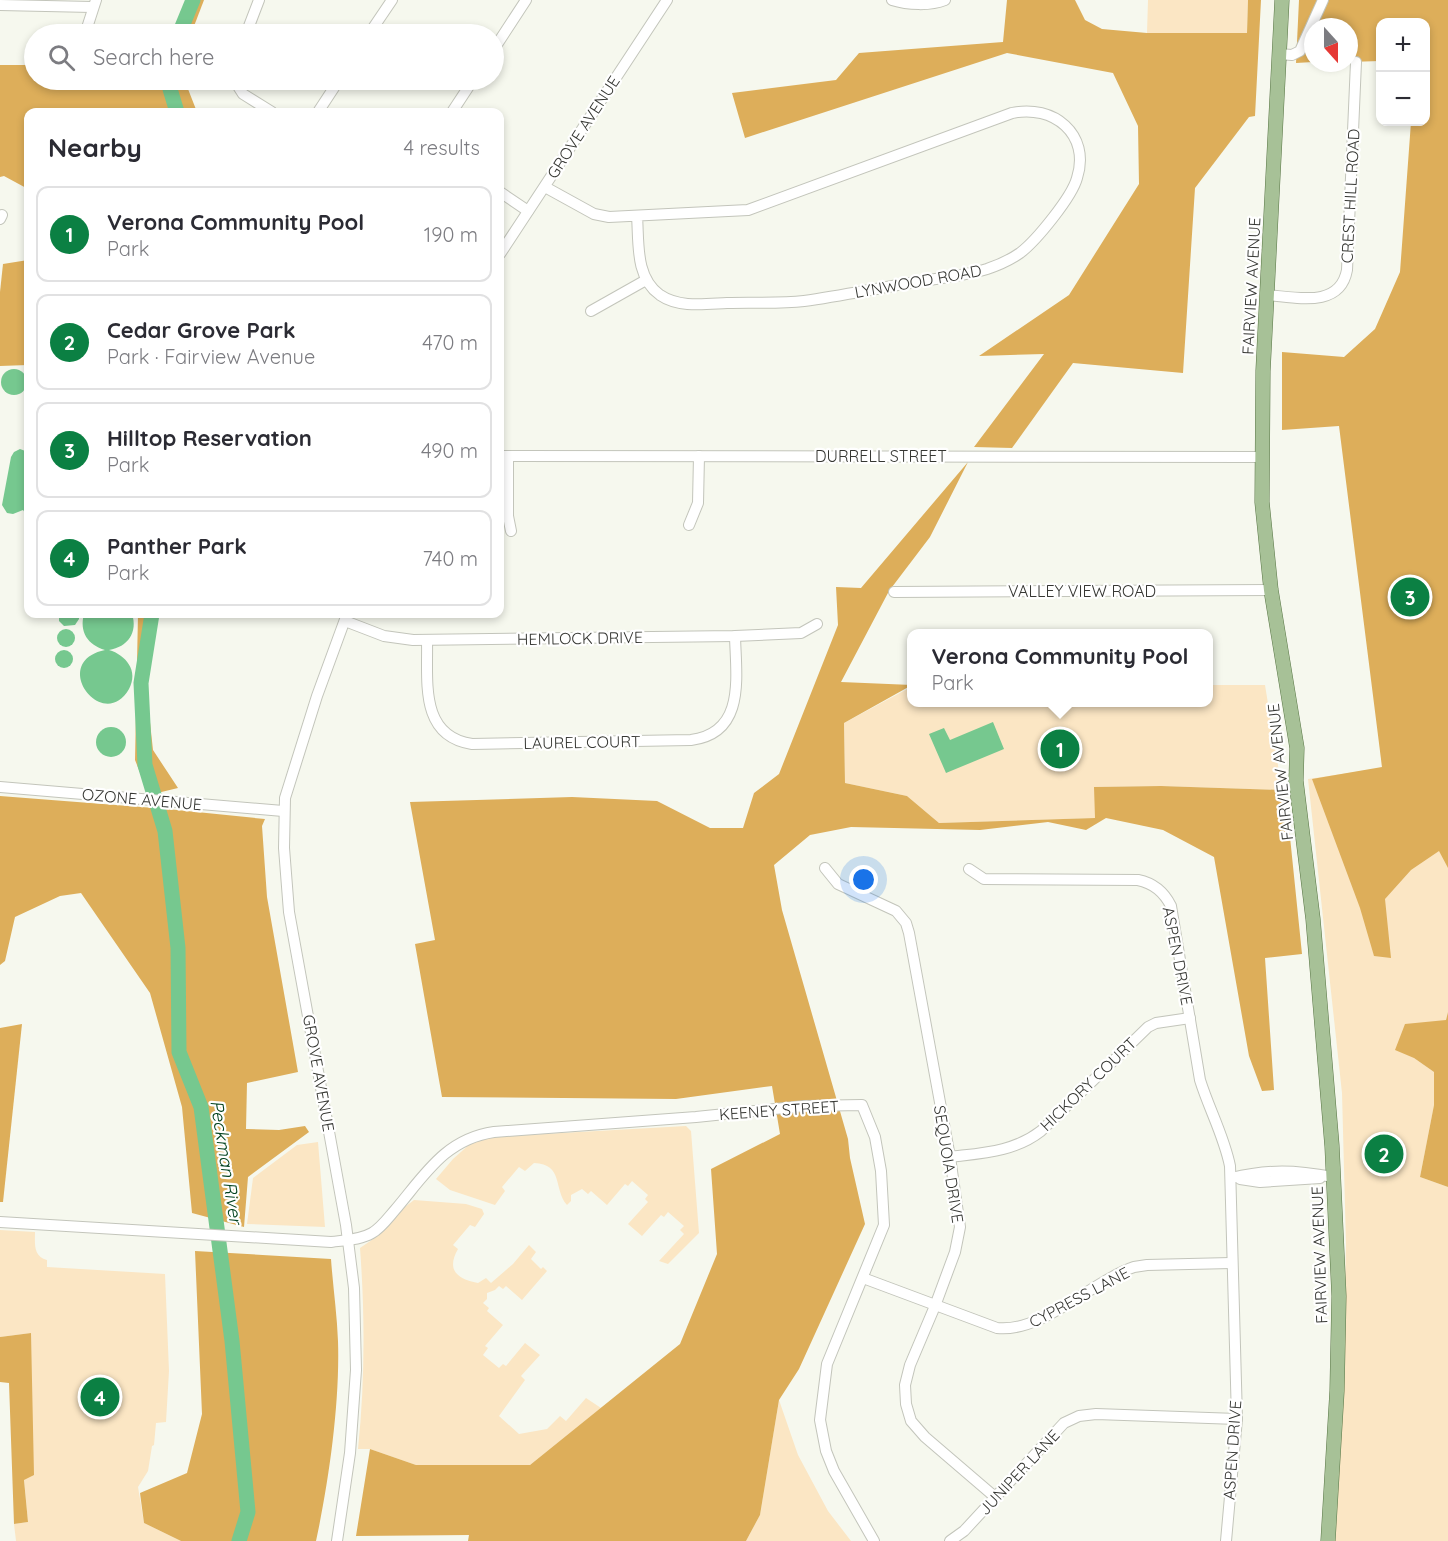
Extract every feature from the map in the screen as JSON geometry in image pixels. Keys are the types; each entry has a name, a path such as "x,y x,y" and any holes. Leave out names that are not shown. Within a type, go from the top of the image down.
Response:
{"main road":[{"name":"FAIRVIEW AVENUE","path":"1282,0 1266,295 1262,502 1271,590 1297,748 1296,781 1315,942 1334,1177 1338,1308 1337,1391 1328,1541"}],"street":[{"path":"250,24 258,0"},
{"path":"376,24 392,0"},
{"path":"504,34 526,0"},
{"name":"GROVE AVENUE","path":"504,248 667,0"},
{"path":"892,0 910,4 938,3 945,0"},
{"path":"1279,54 1292,55 1300,51 1323,0"},
{"path":"0,5 94,3 88,24"},
{"name":"CREST HILL ROAD","path":"1266,295 1321,298 1335,292 1344,280 1347,270 1356,72"},
{"path":"240,90 266,108"},
{"path":"321,108 332,90"},
{"path":"455,108 467,90"},
{"name":"LYNWOOD ROAD","path":"544,187 594,214 609,217 748,210 1019,112 1041,113 1061,122 1073,136 1079,154 1080,168 1075,184 1036,238 1019,253 990,268 802,301 682,303 661,296 646,280"},
{"path":"504,195 528,211"},
{"path":"591,311 646,280 640,264 637,216"},
{"path":"504,456 511,531"},
{"name":"DURRELL STREET","path":"504,456 1262,458"},
{"path":"689,525 698,502 699,456"},
{"name":"VALLEY VIEW ROAD","path":"894,592 1271,590"},
{"name":"GROVE AVENUE","path":"337,1541 350,1453 356,1370 354,1298 348,1240 289,912 285,882 283,811 287,785 298,750 346,618"},
{"name":"HEMLOCK DRIVE","path":"348,618 395,639 427,640 735,636 801,633 817,624"},
{"name":"LAUREL COURT","path":"427,640 429,700 435,721 445,732 458,740 472,744 484,744 691,740 704,737 722,726 733,708 736,694 735,636"},
{"name":"OZONE AVENUE","path":"0,787 283,811"},
{"name":"SEQUOIA DRIVE","path":"825,868 838,884 892,907 906,923 960,1220 959,1235 936,1306 910,1365 905,1385 906,1404 911,1420 925,1437 995,1497"},
{"name":"ASPEN DRIVE","path":"969,869 984,879 1138,880 1155,886 1170,906 1200,1080 1226,1145 1231,1178 1231,1263 1237,1419 1226,1541"},
{"name":"HICKORY COURT","path":"950,1157 1003,1149 1028,1140 1041,1131 1148,1027 1156,1023 1190,1018"},
{"name":"KEENEY STREET","path":"348,1240 366,1236 376,1230 441,1155 458,1143 475,1136 494,1132 696,1117 804,1106 862,1105 874,1137 879,1160 884,1225 827,1364 820,1420 826,1451 834,1471 874,1541"},
{"path":"1231,1178 1260,1182 1334,1177"},
{"path":"0,1222 331,1242 348,1240"},
{"name":"CYPRESS LANE","path":"863,1278 997,1328 1015,1328 1032,1323 1134,1267 1231,1263"},
{"name":"JUNIPER LANE","path":"950,1541 964,1531 1064,1423 1079,1416 1096,1414 1237,1419"}],"shaded area":[{"path":"188,0 204,0 195,24 177,24"},
{"path":"1007,0 1075,0 1085,20 1102,29 1147,33 1247,33 1248,0 1261,0 1255,116 1249,117 1195,188 1183,373 1073,363 1012,448 974,447 1044,354 979,356 1069,295 1139,184 1138,126 1113,73 1007,53 745,138 732,93 836,80 859,53 1003,42"},
{"path":"1148,0 1248,0 1247,33 1147,33"},
{"path":"1299,0 1448,0 1448,868 1439,851 1411,870 1385,899 1391,958 1374,956 1360,908 1312,779 1382,767 1339,426 1282,430 1282,352 1344,357 1375,329 1400,272 1411,126 1430,126 1430,18 1376,18 1376,61 1358,62 1358,18 1304,18 1304,63 1296,63"},
{"path":"0,65 24,65 24,90 188,90 195,108 24,108 24,187 4,176 0,177"},
{"path":"1448,247 1448,1012 1446,1020 1414,1058 1434,1072 1434,1105 1420,1177 1448,1187 1448,1541 1335,1541 1342,1419 1346,1245 1342,1093 1308,779 1382,768 1347,417 1425,345"},
{"path":"24,261 24,365 0,366 0,292 3,264"},
{"path":"19,370 24,372 24,392 14,395 4,392 1,382 4,372"},
{"path":"20,449 24,450 24,511 13,514 7,513 2,505 11,457"},
{"path":"968,462 930,537 889,591 841,682 907,685 907,688 844,723 845,783 907,796 939,823 1095,818 1094,787 1161,786 1282,790 1290,837 1302,954 1265,958 1274,1090 1262,1091 1249,1056 1214,857 1163,830 1106,818 1086,830 1048,822 980,830 851,827 810,835 774,865 782,910 848,1139 865,1224 799,1369 779,1400 760,1515 746,1541 468,1541 469,1535 356,1536 370,1449 416,1465 530,1465 680,1344 717,1254 711,1169 780,1134 772,1086 676,1099 442,1097 415,944 435,940 410,802 572,797 657,801 710,828 743,828 754,793 779,774 838,625 836,587 861,588"},
{"path":"59,618 79,618 75,625 64,626"},
{"path":"83,618 133,618 134,627 130,638 121,646 109,650 121,656 132,670 132,682 129,689 118,701 106,704 95,700 86,691 81,679 81,667 89,657 105,650 94,645 86,637"},
{"path":"138,618 157,618 146,686 153,750 178,788 149,795 135,760"},
{"path":"62,629 70,629 75,634 73,645 62,647 57,642 57,634"},
{"path":"64,650 72,655 73,659 68,667 64,668 56,663 55,659 60,651"},
{"path":"1213,685 1265,685 1282,790 1161,786 1095,787 1095,818 939,823 907,796 845,783 844,723 907,689 907,707 1213,707"},
{"path":"993,722 1004,749 946,773 929,734 944,728 950,740"},
{"path":"111,727 121,732 126,742 121,752 111,757 101,752 96,742 101,732"},
{"path":"0,796 265,819 262,826 267,897 298,1072 247,1083 246,1129 279,1130 305,1126 309,1132 248,1177 244,1227 192,1213 182,1107 150,993 81,893 60,896 15,917 5,961 0,965"},
{"path":"1448,1012 1448,1187 1420,1177 1434,1105 1434,1072 1414,1058 1395,1050 1405,1024 1446,1020"},
{"path":"22,1024 3,1202 0,1202 0,1028"},
{"path":"686,1126 691,1131 699,1233 668,1264 659,1261 684,1234 680,1230 684,1226 668,1212 664,1217 661,1215 642,1236 628,1224 648,1202 645,1199 648,1195 632,1181 628,1186 625,1184 607,1205 591,1191 588,1194 582,1189 571,1195 571,1201 567,1205 554,1173 543,1164 534,1163 525,1171 519,1167 502,1187 505,1191 495,1205 450,1190 436,1179 471,1143 489,1137"},
{"path":"318,1142 325,1227 247,1224 253,1178 297,1145"},
{"path":"414,1200 466,1204 482,1209 484,1214 475,1227 470,1225 453,1245 458,1249 453,1263 454,1268 464,1279 478,1283 486,1278 491,1283 513,1264 529,1245 536,1252 531,1259 541,1269 543,1267 547,1271 522,1300 506,1286 503,1289 499,1286 487,1293 487,1299 483,1303 489,1308 487,1311 503,1325 485,1346 488,1348 483,1355 499,1368 503,1364 506,1366 525,1343 540,1355 521,1376 525,1380 499,1416 519,1434 547,1429 560,1416 566,1421 586,1398 601,1408 530,1465 416,1465 370,1449 358,1449 364,1348 360,1248 379,1235 401,1210"},
{"path":"0,1230 35,1232 37,1253 47,1260 47,1267 165,1274 169,1371 166,1422 156,1423 148,1471 138,1487 144,1523 181,1541 16,1541 14,1524 28,1522 24,1479 31,1333 0,1337"},
{"path":"195,1251 331,1259 338,1341 337,1390 329,1468 316,1541 181,1541 144,1523 140,1493 187,1473 202,1414"},
{"path":"31,1333 34,1475 24,1480 28,1522 14,1524 9,1383 0,1382 0,1337"},
{"path":"779,1400 798,1455 828,1511 851,1541 746,1541 760,1515"}],"waterway":[{"name":"Peckman River","path":"183,24 193,0"},
{"name":"Peckman River","path":"170,90 176,108"},
{"name":"Peckman River","path":"151,618 141,683 145,765 165,831 178,948 179,1052 201,1107 232,1341 248,1512 239,1541"}],"place":[{"name":"Hilltop Reservation","path":"1410,597"},
{"name":"Verona Community Pool","path":"1060,749"},
{"name":"Cedar Grove Park","path":"1384,1154"},
{"name":"Panther Park","path":"100,1397"}]}
